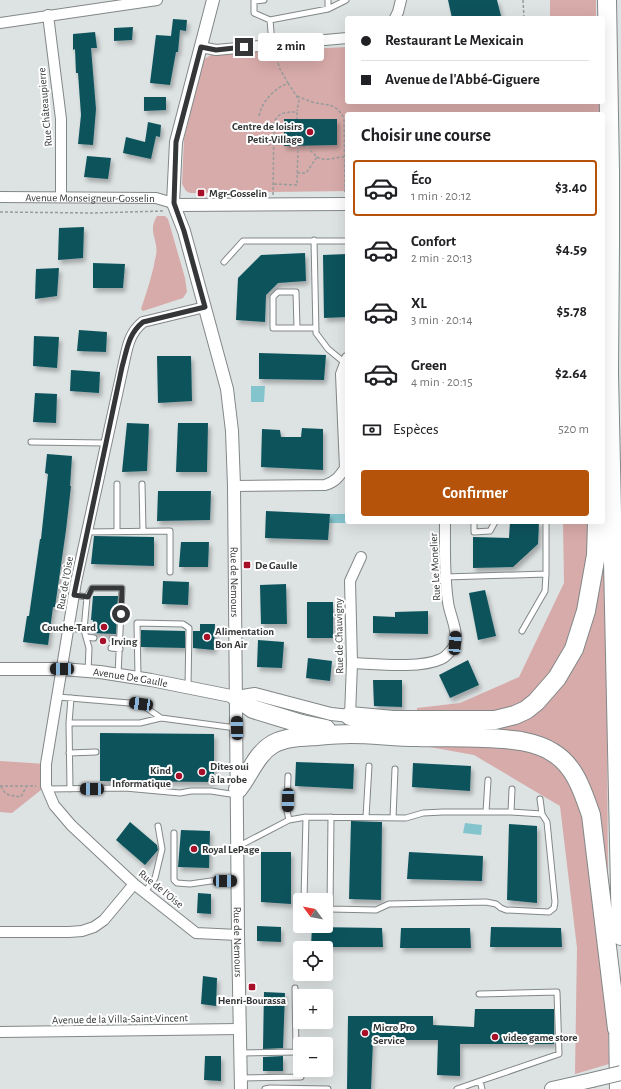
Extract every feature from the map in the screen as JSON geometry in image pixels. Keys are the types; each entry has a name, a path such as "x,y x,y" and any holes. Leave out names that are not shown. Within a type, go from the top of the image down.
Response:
{"highway":[{"path":"607,0 610,172 609,373 621,936"},
{"path":"605,409 609,373"},
{"path":"236,698 253,709 302,724 350,725 400,720 495,720 515,715 526,710 536,702 557,678 574,649 586,611 596,555 598,524"},
{"path":"238,792 259,755 272,744 285,739 300,737 350,725 387,736 496,739 536,745 553,752 566,763 579,782 591,815 617,1029"},
{"path":"619,1089 617,1029 621,943"}],"main road":[{"path":"552,1089 621,1073"}],"street":[{"path":"0,23 157,0"},
{"path":"174,206 176,142 213,0"},
{"path":"396,16 401,0"},
{"name":"Rue Châteaupierre","path":"48,15 61,119 61,197"},
{"path":"201,47 216,50 345,38"},
{"name":"Avenue Monseigneur-Gosselin","path":"0,197 156,198 174,206 272,205 345,198"},
{"path":"605,204 621,204"},
{"name":"Rue de Nemours","path":"174,206 184,231 227,389 232,430 234,486 238,792 238,935 241,1084"},
{"name":"Rue de l'Oise","path":"205,307 143,322 136,328 130,337 122,367 74,595 46,764 47,787 54,806 71,825 134,884 196,933 238,935"},
{"path":"234,486 325,485 334,482 340,476 345,468 341,374 345,363"},
{"name":"Rue Le Monelier","path":"352,663 410,666 442,659 450,651 455,643 456,634 448,603 445,577 445,524"},
{"name":"Rue de Chauvigny","path":"350,725 352,663 350,581 361,557"},
{"name":"Avenue De Gaulle","path":"0,669 62,669 138,677 236,698"},
{"path":"0,932 82,931 104,920 134,884"},
{"name":"Avenue de la Villa-Saint-Vincent","path":"0,1032 240,1029"}],"lane":[{"path":"264,0 254,1 254,13 270,20 328,9 346,0"},
{"path":"328,0 328,9"},
{"path":"270,20 272,44"},
{"path":"314,240 316,333 328,349 345,359"},
{"path":"224,262 243,241 345,241"},
{"path":"297,328 296,292 278,292 273,297 274,328 297,328 316,328"},
{"path":"31,442 106,443"},
{"path":"117,484 117,531"},
{"path":"142,484 143,531"},
{"path":"474,524 474,532 490,531 494,524"},
{"path":"522,630 545,591 546,524"},
{"path":"87,532 170,531 170,572"},
{"path":"445,577 546,574"},
{"path":"88,671 91,648 84,630 88,597 92,588 122,588 118,675"},
{"path":"74,595 88,597"},
{"path":"138,677 137,623 183,624 189,628 188,688"},
{"path":"69,628 84,630"},
{"path":"87,637 94,638"},
{"path":"112,639 120,639"},
{"path":"111,648 120,649"},
{"path":"58,697 141,704 160,718"},
{"path":"70,789 69,723 71,698"},
{"path":"69,723 140,724 160,718 237,728"},
{"path":"69,753 96,752"},
{"path":"366,818 369,766"},
{"path":"393,818 395,769"},
{"path":"288,776 287,811 289,820"},
{"path":"486,812 488,780"},
{"path":"47,787 70,789 125,788 180,793 191,791 238,792"},
{"path":"512,789 512,812"},
{"path":"332,816 330,909 376,910 389,904 486,902 496,904 506,910 549,912 554,908 555,902 547,822 542,814 540,799"},
{"path":"238,846 289,820 306,817 332,816 406,818 422,813 443,812 512,812 542,814"},
{"path":"304,893 306,817"},
{"path":"145,892 155,878 162,850 158,826"},
{"path":"174,834 174,880 177,883 190,884 211,881 238,881"},
{"path":"240,1053 296,1052 295,988"},
{"path":"458,1089 559,1054 557,992 479,994"},
{"path":"241,1084 301,1077"},
{"path":"480,1081 482,1089"},
{"path":"265,1089 328,1089"}],"path":[{"path":"523,0 524,16"},
{"path":"272,44 276,59 293,92 297,96 313,102 333,105 340,110 344,118 345,178"},
{"path":"259,116 263,106 272,92 288,83"},
{"path":"297,96 299,100 297,119"},
{"path":"272,205 274,184 274,123 283,112 297,112"},
{"path":"267,145 284,144"},
{"path":"274,184 297,185 298,146"},
{"path":"306,146 317,157 325,160 336,157 344,157"},
{"path":"297,173 306,173 317,157"},
{"path":"0,212 162,212 174,206"},
{"path":"27,787 21,796 7,795 4,793 1,786 47,787"}],"shaded area":[{"path":"550,0 596,0 596,16 550,16"},
{"path":"345,47 345,104 599,104 599,112 345,112 345,191 190,193 186,191 182,184 184,139 204,59 213,54"},
{"path":"157,216 165,216 168,219 185,278 187,292 183,298 143,311 141,309 152,275 156,255 153,227"},
{"path":"563,524 593,524 583,590 569,644 537,693 505,712 417,717 417,708 460,703 519,677 564,583"},
{"path":"598,565 606,567 608,880 579,772 497,734 497,727 551,694"},
{"path":"413,744 515,744 562,764 583,801 606,955 609,1064 575,1074 577,948 560,806 474,755"},
{"path":"0,761 46,764 46,786 12,813 0,812"}],"water":[{"path":"251,386 265,386 264,402 251,402"},
{"path":"330,514 345,514 345,523 329,523"},
{"path":"465,823 482,825 481,835 463,833"}],"building":[{"path":"448,0 497,0 501,16 452,16"},
{"path":"173,19 187,20 186,31 180,30 178,52 176,52 170,85 150,83 156,35 171,36"},
{"path":"133,27 132,40 114,41 114,28"},
{"path":"95,32 97,48 91,48 96,109 93,145 78,144 81,115 75,49 73,50 73,34"},
{"path":"144,97 166,97 166,110 144,111"},
{"name":"Centre de loisirs Petit-Village","path":"284,119 337,119 337,145 284,146"},
{"path":"148,122 161,125 160,137 156,136 151,159 123,153 126,137 145,142"},
{"path":"87,156 111,158 108,179 84,177"},
{"path":"84,227 83,258 58,260 59,228"},
{"path":"305,253 306,281 278,283 266,295 265,322 236,320 238,278 261,255"},
{"path":"345,254 345,317 324,318 323,255"},
{"path":"93,263 125,264 123,288 93,288"},
{"path":"59,268 57,296 35,299 36,269"},
{"path":"79,330 107,332 106,352 77,351"},
{"path":"34,336 59,337 57,368 33,366"},
{"path":"259,353 326,355 324,380 259,379"},
{"path":"157,356 191,356 192,401 158,403"},
{"path":"71,370 100,372 99,393 70,391"},
{"path":"35,393 57,394 56,423 33,422"},
{"path":"127,423 149,424 147,471 122,472"},
{"path":"178,423 208,423 207,472 176,472"},
{"path":"302,428 323,429 323,470 261,467 262,429 280,430 281,437 301,437"},
{"path":"47,454 72,456 71,486 66,530 48,645 23,642 27,616 29,616 41,539 48,474 45,473"},
{"path":"158,491 211,491 210,520 157,521"},
{"path":"266,511 330,514 328,540 265,538"},
{"path":"510,524 539,524 538,544 513,567 473,568 473,537 509,538"},
{"path":"94,536 154,537 154,566 91,564"},
{"path":"181,542 209,542 208,567 179,567"},
{"path":"163,581 189,582 188,605 162,604"},
{"path":"286,584 287,624 261,624 260,585"},
{"path":"485,590 496,636 478,640 469,593"},
{"path":"93,596 118,596 116,634 92,633 93,620 91,620"},
{"path":"307,602 333,602 333,638 307,638"},
{"path":"428,611 428,634 373,633 373,616 395,617 395,612"},
{"name":"Alimentation Bon Air","path":"200,624 215,624 214,650 193,648 193,631 200,631"},
{"path":"141,630 185,631 185,648 141,647"},
{"path":"258,640 284,642 282,668 257,667"},
{"path":"308,658 332,661 330,681 306,678"},
{"path":"468,660 479,685 450,698 439,675"},
{"path":"373,680 402,680 402,707 374,706"},
{"path":"100,733 214,734 214,782 100,781"},
{"path":"296,762 354,764 353,789 295,786"},
{"path":"413,763 471,766 470,791 412,787"},
{"path":"351,821 382,822 381,900 349,899"},
{"path":"130,822 157,845 158,850 145,865 116,840"},
{"path":"509,824 537,826 537,903 507,900"},
{"name":"Royal LePage","path":"181,830 210,831 209,868 178,867"},
{"path":"261,852 291,852 291,904 261,902"},
{"path":"409,852 483,856 482,881 407,879"},
{"path":"198,893 211,894 211,914 197,913"},
{"path":"257,926 281,927 281,942 257,941"},
{"path":"333,927 382,928 383,947 333,947 333,941 311,941 312,933 333,933"},
{"path":"491,927 561,928 562,947 490,947"},
{"path":"401,928 470,928 471,948 400,948"},
{"path":"203,976 217,978 216,1006 201,1004"},
{"path":"264,992 285,993 283,1048 263,1049"},
{"path":"475,1009 554,1009 554,1044 460,1044 460,1076 437,1075 438,1040 373,1040 371,1089 347,1089 348,1016 433,1016 433,1025 474,1027"},
{"path":"205,1056 221,1056 221,1081 204,1080"},
{"path":"283,1056 283,1071 263,1071 263,1057"}],"place":[{"name":"Centre de loisirs Petit-Village","path":"310,132"},
{"name":"Mgr-Gosselin","path":"201,193"},
{"name":"De Gaulle","path":"247,565"},
{"name":"Couche-Tard","path":"104,627"},
{"name":"Alimentation Bon Air","path":"207,637"},
{"name":"Irving","path":"103,641"},
{"name":"Dites oui à la robe","path":"202,772"},
{"name":"Kind Informatique","path":"179,776"},
{"name":"Royal LePage","path":"194,849"},
{"name":"Henri-Bourassa","path":"252,987"},
{"name":"Micro Pro Service","path":"365,1033"},
{"name":"video game store","path":"495,1037"}],"route":[{"path":"121,614 122,588 92,588 88,597 74,595 122,367 130,337 136,328 143,322 205,307 184,231 174,203 176,142 201,47 216,50 244,47"}]}
